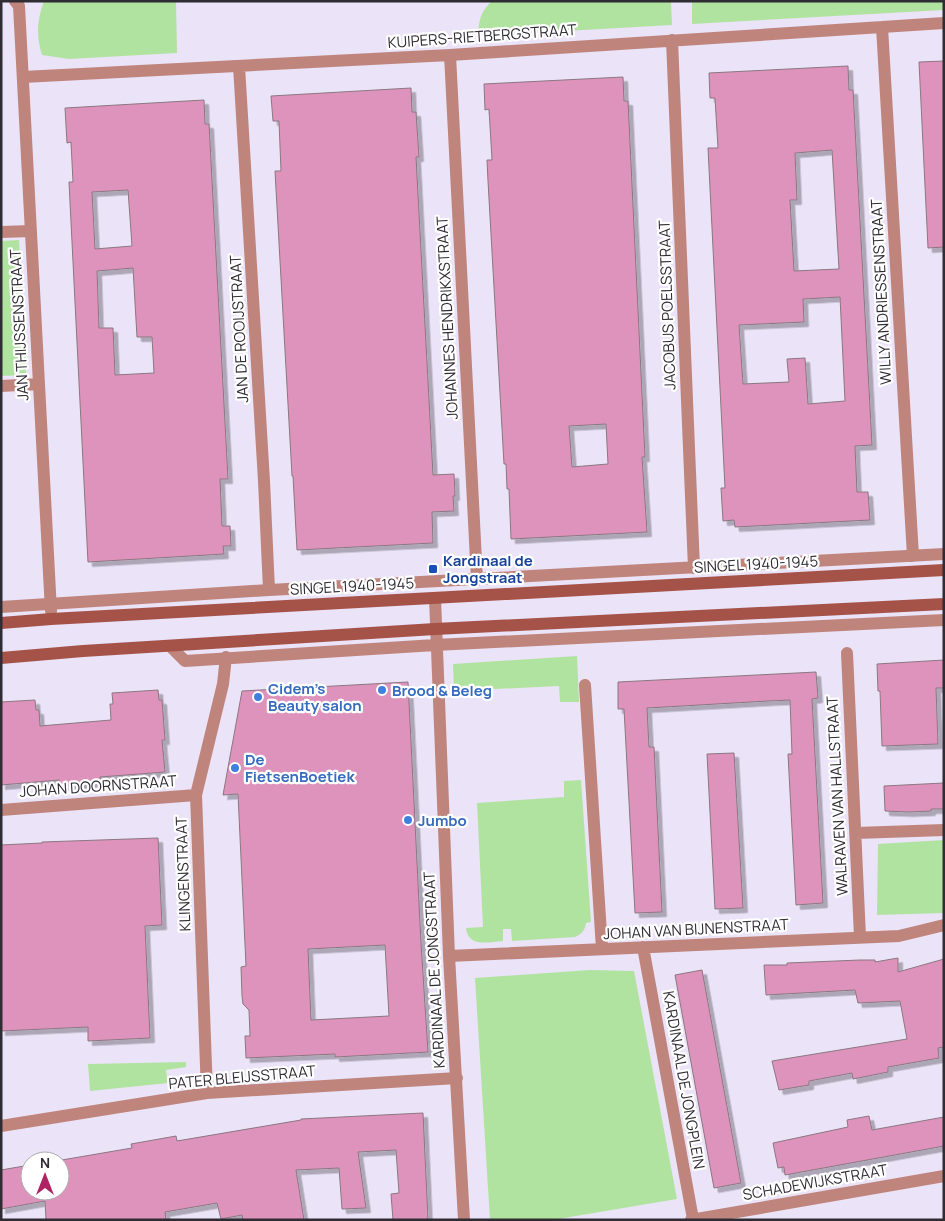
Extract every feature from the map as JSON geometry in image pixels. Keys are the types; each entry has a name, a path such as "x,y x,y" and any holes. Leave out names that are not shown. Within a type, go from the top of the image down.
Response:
{"main road":[{"name":"SINGEL 1940-1945","path":"1,623 944,570"},
{"path":"1,658 435,630 944,604"}],"street":[{"name":"JAN THIJSSENSTRAAT","path":"14,1 19,6 51,619"},
{"name":"KUIPERS-RIETBERGSTRAAT","path":"23,77 450,55 944,23"},
{"name":"WILLY ANDRIESSENSTRAAT","path":"882,27 913,556"},
{"name":"JACOBUS POELSSTRAAT","path":"672,40 694,568"},
{"name":"JOHANNES HENDRIKXSTRAAT","path":"450,55 478,580"},
{"name":"JAN DE ROOIJSTRAAT","path":"239,66 264,481 268,590"},
{"path":"1,232 31,231"},
{"path":"1,386 39,384"},
{"name":"SINGEL 1940-1945","path":"1,607 268,590 944,554"},
{"name":"KARDINAAL DE JONGSTRAAT","path":"435,598 435,645 449,956 464,1220"},
{"path":"170,646 185,661 435,645 944,620"},
{"name":"WALRAVEN VAN HALLSTRAAT","path":"847,653 860,938"},
{"name":"KLINGENSTRAAT","path":"207,1093 196,795 222,684 226,658"},
{"path":"585,685 602,949"},
{"name":"JOHAN DOORNSTRAAT","path":"1,810 196,795"},
{"path":"856,833 944,830"},
{"name":"JOHAN VAN BIJNENSTRAAT","path":"449,956 899,936 944,925"},
{"name":"KARDINAAL DE JONGPLEIN","path":"643,947 692,1220"},
{"name":"PATER BLEIJSSTRAAT","path":"1,1126 207,1093 457,1078"},
{"name":"SCHADEWIJKSTRAAT","path":"692,1220 944,1176"}],"green space":[{"path":"44,1 176,1 177,53 69,59 42,55 38,28"},
{"path":"492,1 671,1 672,25 478,36 481,17"},
{"path":"692,1 944,1 944,10 692,24"},
{"path":"19,240 26,375 1,376 1,241"},
{"path":"577,656 579,702 560,702 559,686 454,691 453,664"},
{"path":"581,780 591,922 586,923 583,932 575,937 512,941 511,929 503,929 503,941 486,943 471,939 466,928 483,927 477,803 564,797 564,781"},
{"path":"944,840 944,913 877,915 878,844"},
{"path":"590,970 634,971 677,1199 552,1220 490,1220 475,978"},
{"path":"186,1062 186,1067 166,1070 168,1083 90,1091 88,1064"}],"building":[{"path":"944,61 944,247 928,248 919,62"},
{"path":"848,66 849,90 853,90 872,445 855,446 857,492 868,492 870,520 735,527 734,520 723,521 721,488 725,488 708,148 718,148 715,98 710,98 709,73","holes":["832,150 839,269 794,271 790,200 797,200 795,153","840,297 845,401 808,404 805,358 787,359 789,382 743,384 739,325 804,322 803,299"]},
{"path":"623,77 624,101 628,101 645,457 642,457 647,532 511,539 509,489 507,489 506,464 504,464 488,181 487,160 492,160 489,109 485,110 484,84","holes":["606,424 608,464 572,467 569,426"]},
{"path":"411,88 412,112 416,112 419,157 416,157 433,475 454,474 454,511 432,512 433,543 297,550 275,171 281,171 279,121 273,121 271,96"},
{"path":"204,100 205,124 209,124 228,479 220,479 222,526 230,526 231,546 223,546 224,554 88,562 69,182 73,182 71,142 67,143 65,108","holes":["128,190 132,246 95,249 92,192","133,268 137,337 152,337 154,373 115,375 113,328 99,328 97,271"]},
{"path":"944,660 944,688 936,688 938,744 882,746 877,664"},
{"path":"816,672 818,698 812,699 823,903 796,905 788,754 792,754 790,700 768,701 647,708 649,747 654,747 662,912 635,913 624,709 618,709 618,682"},
{"path":"408,682 428,1052 335,1057 335,1054 246,1058 245,1036 250,1036 249,1010 243,1004 242,996 241,967 246,966 238,794 223,795 242,691","holes":["385,945 389,1016 311,1020 308,949"]},
{"path":"158,690 159,700 162,700 165,740 162,740 165,772 100,777 101,782 60,786 59,780 1,785 1,702 35,700 36,710 39,710 40,726 111,720 110,704 113,704 112,693"},
{"path":"734,753 743,908 715,909 707,754"},
{"path":"944,783 944,809 909,812 885,811 884,786"},
{"path":"158,838 162,925 145,926 150,1038 88,1041 88,1027 1,1031 1,845"},
{"path":"898,958 898,972 944,959 944,1047 938,1048 939,1058 888,1067 888,1072 853,1079 852,1073 809,1081 809,1085 779,1090 772,1061 907,1039 900,1001 858,1003 855,990 766,995 764,965 860,960 875,960 875,962"},
{"path":"702,970 741,1183 714,1188 675,975"},
{"path":"423,1113 428,1220 393,1220 391,1194 399,1193 396,1150 358,1152 366,1208 342,1209 339,1168 296,1170 304,1220 243,1220 242,1215 221,1219 217,1203 165,1212 166,1220 46,1220 45,1201 70,1201 70,1159 132,1148 131,1144 176,1136 177,1141 301,1119"},
{"path":"869,1116 872,1130 944,1117 944,1146 785,1175 784,1167 778,1168 773,1143 848,1127 847,1120"},
{"path":"20,1167 20,1201 45,1201 1,1209 1,1170"}],"place":[{"name":"Kardinaal de Jongstraat","path":"433,569"},
{"name":"Brood & Beleg","path":"382,690"},
{"name":"Cidem’s Beauty salon","path":"258,697"},
{"name":"De FietsenBoetiek","path":"235,768"},
{"name":"Jumbo","path":"408,820"}]}
